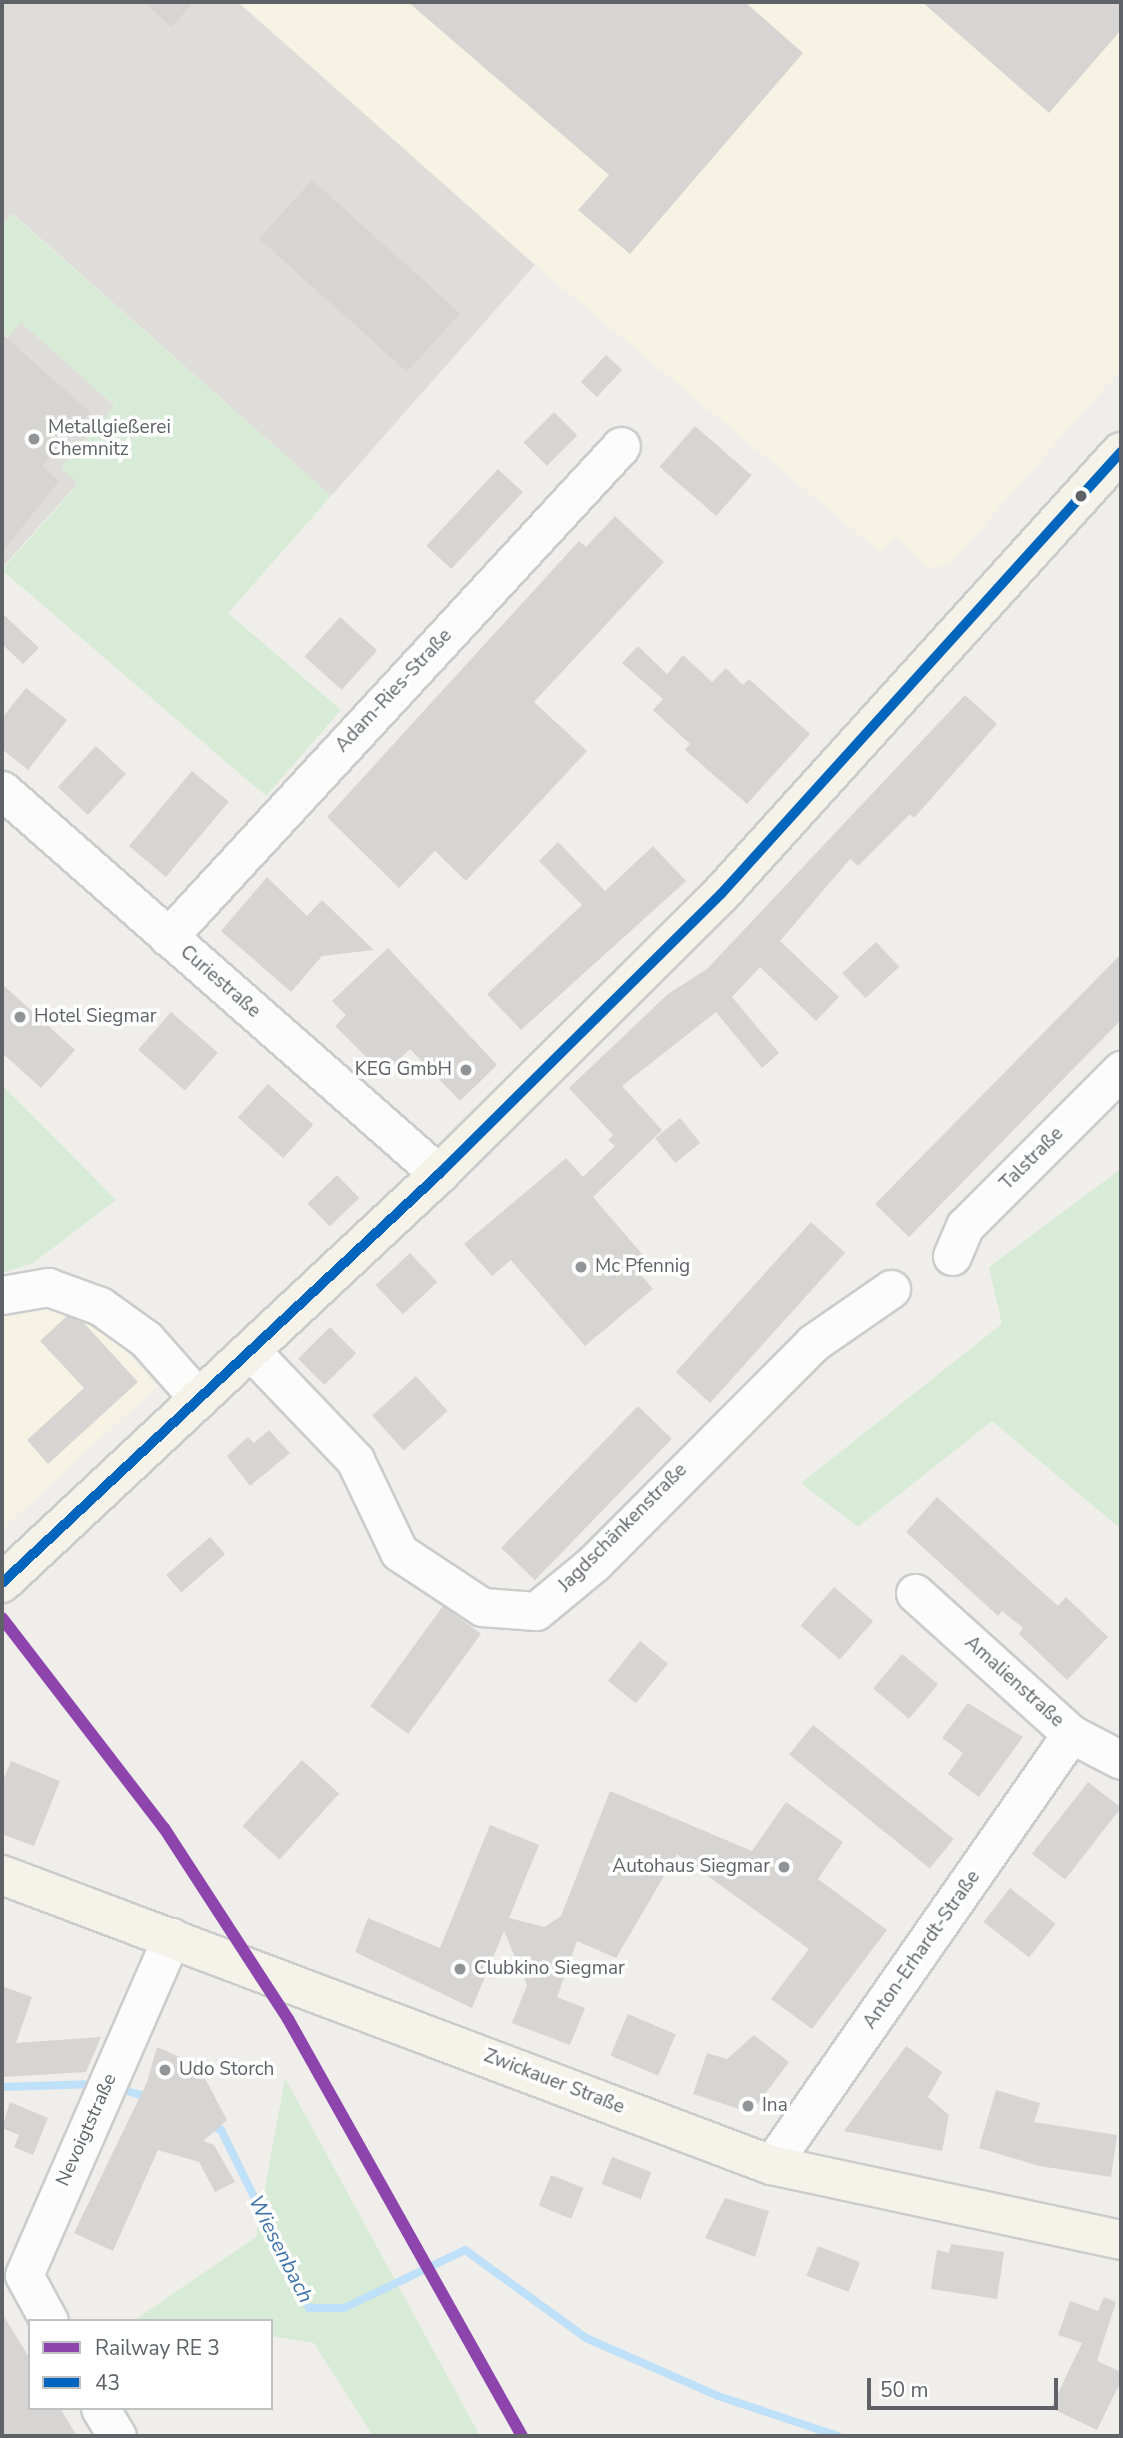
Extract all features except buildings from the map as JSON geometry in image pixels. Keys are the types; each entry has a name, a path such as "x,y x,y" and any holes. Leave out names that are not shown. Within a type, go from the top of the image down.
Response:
{"main road":[{"path":"2,1583 439,1174 721,894 1121,452"},
{"name":"Zwickauer Straße","path":"2,1875 771,2165 1121,2240"}],"street":[{"name":"Adam-Ries-Straße","path":"168,937 621,446"},
{"name":"Curiestraße","path":"2,790 439,1174"},
{"name":"Talstraße","path":"952,1256 965,1226 1121,1070"},
{"path":"2,1295 48,1287 100,1306 146,1339 199,1398"},
{"name":"Jagdschänkenstraße","path":"251,1351 355,1460 399,1552 482,1607 536,1612 594,1563 813,1343 891,1289"},
{"name":"Amalienstraße","path":"915,1593 1071,1734 1121,1760"},
{"name":"Anton-Erhardt-Straße","path":"771,2165 1071,1734"},
{"name":"Nevoigtstraße","path":"48,2319 23,2276 172,1937"},
{"path":"101,2410 117,2436"}],"shaded area":[{"path":"2,2 238,2 535,265 331,496 13,214 2,225"},
{"path":"238,2 1121,2 1121,369 948,566 927,568 896,536 880,552 535,265"},
{"name":"Metallgießerei Chemnitz","path":"21,322 115,406 61,467 78,483 2,568 2,334 7,338"},
{"path":"46,1310 73,1311 110,1334 157,1386 2,1529 2,1317"}],"green space":[{"path":"12,214 331,496 228,613 341,710 266,796 2,570 78,484 61,467 115,406 21,322 8,337 2,332 2,225"},
{"path":"2,1085 116,1200 33,1263 2,1273"},
{"path":"1121,1169 1121,1529 992,1421 858,1527 801,1483 1002,1324 989,1267"},
{"path":"285,2078 480,2436 373,2436 314,2343 273,2336 273,2319 136,2319 256,2237"}],"waterway":[{"name":"Wiesenbach","path":"2,2087 97,2084"},
{"name":"Wiesenbach","path":"116,2088 151,2098"},
{"name":"Wiesenbach","path":"211,2125 221,2130 309,2308 344,2308 465,2250 586,2338 718,2396 838,2436"}],"transit line":[{"name":"43","path":"2,1583 439,1174 721,894 1121,452"},
{"path":"2,1618 164,1828 288,2019 522,2436"}],"place":[{"name":"Metallgießerei Chemnitz","path":"34,439"},
{"name":"Hotel Siegmar","path":"20,1017"},
{"name":"KEG GmbH","path":"466,1070"},
{"name":"Mc Pfennig","path":"581,1267"},
{"name":"Autohaus Siegmar","path":"784,1867"},
{"name":"Clubkino Siegmar","path":"460,1969"},
{"name":"Udo Storch","path":"165,2070"},
{"name":"Ina","path":"748,2106"}]}
